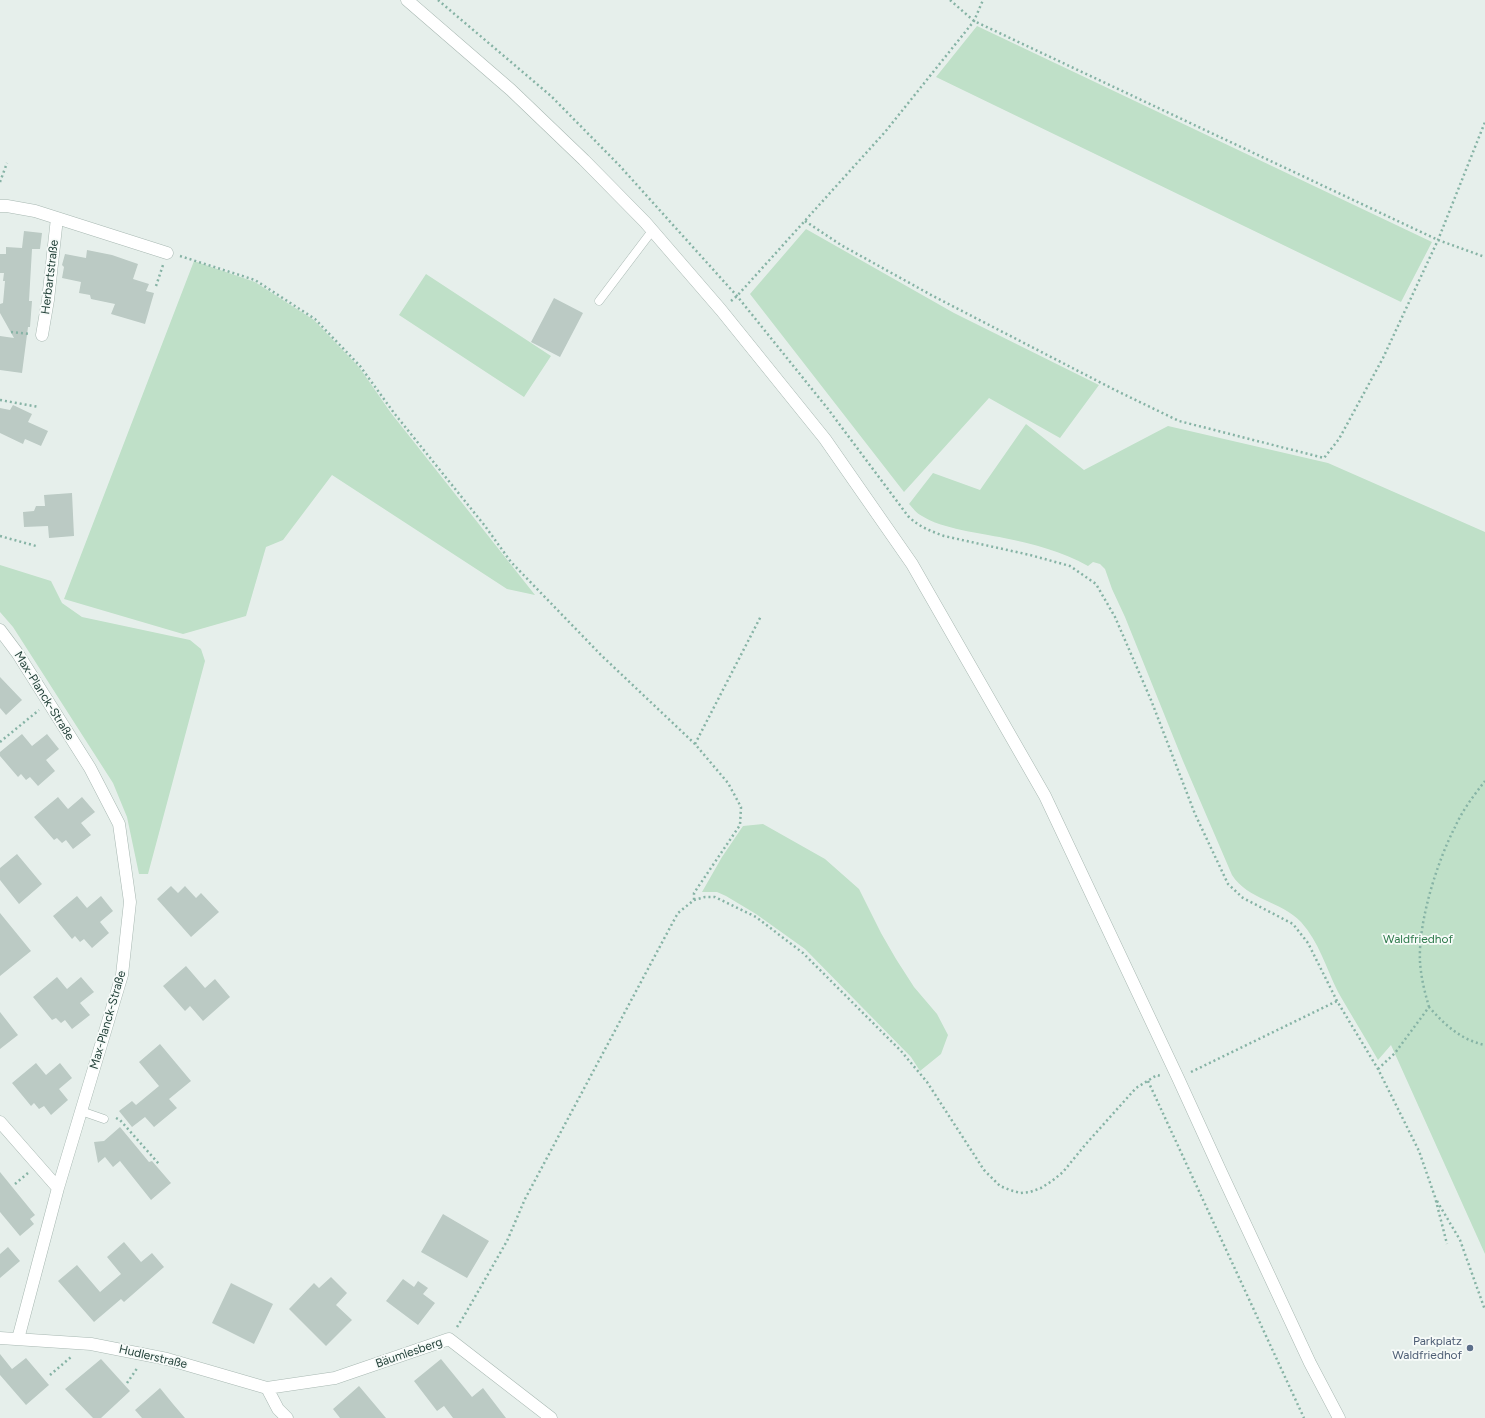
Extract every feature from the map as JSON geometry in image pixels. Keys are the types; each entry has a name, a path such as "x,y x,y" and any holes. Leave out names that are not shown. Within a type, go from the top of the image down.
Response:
{"street":[{"path":"407,0 516,96 584,160 652,231 721,310 825,440 912,564 1045,796 1310,1362 1340,1418"},
{"path":"0,206 35,211 167,253"},
{"name":"Herbartstraße","path":"42,335 48,300 57,218"},
{"name":"Max-Planck-Straße","path":"0,630 18,654 90,768 118,824 130,902 122,975 58,1188 18,1339"},
{"path":"0,1122 58,1188"},
{"name":"Hudlerstraße","path":"0,1338 87,1344 145,1354 267,1388"},
{"name":"Bäumlesberg","path":"267,1388 335,1378 449,1339 551,1418"},
{"path":"267,1388 278,1409 287,1418"}],"lane":[{"path":"599,301 652,231"},
{"path":"81,1111 104,1119"}],"path":[{"path":"438,0 551,96 619,165 737,296 828,409 908,516 915,523 944,536 1030,555 1070,566 1096,584 1115,617 1151,700 1195,814 1228,884 1243,898 1293,924 1308,943 1337,1001 1378,1069 1419,1151 1435,1197 1447,1244"},
{"path":"950,0 974,21 1438,240 1485,257"},
{"path":"721,310 737,296 884,132 974,21 982,0"},
{"path":"805,221 841,245 939,299 1108,387 1179,421 1324,458 1339,439 1382,358 1438,240 1485,122"},
{"path":"0,182 7,163"},
{"path":"156,286 167,253 255,280 315,319 360,366 394,413 485,526 511,562 601,655 695,744 728,783 741,807 740,825 694,893 694,900"},
{"path":"11,332 42,335"},
{"path":"0,400 39,407"},
{"path":"0,536 36,546"},
{"path":"695,744 761,616"},
{"path":"0,742 48,703"},
{"path":"1485,781 1455,826 1438,868 1427,906 1421,939 1420,962 1423,989 1429,1007 1458,1034 1476,1043 1485,1045"},
{"path":"449,1339 507,1241 525,1200 678,913 694,900 715,897 723,900 756,917 803,953 901,1051 926,1082 984,1170 1000,1186 1020,1193 1030,1192 1041,1188 1063,1172 1136,1088 1157,1075 1178,1078 1337,1001"},
{"path":"1378,1069 1395,1053 1429,1007"},
{"path":"1148,1081 1304,1418"},
{"path":"104,1119 110,1118 120,1120 159,1164"},
{"path":"1435,1197 1460,1240 1485,1310"},
{"path":"50,1375 87,1344"},
{"path":"127,1383 145,1354"}],"green space":[{"path":"977,26 1432,242 1401,302 936,77"},
{"path":"806,229 954,313 1099,385 1060,438 989,398 904,492 750,294"},
{"path":"194,261 255,282 314,320 359,367 391,413 535,595 507,589 332,475 283,540 266,547 246,616 183,634 64,599"},
{"path":"426,274 551,356 524,397 399,315"},
{"name":"Waldfriedhof","path":"1026,424 1084,470 1168,426 1328,463 1485,532 1485,1254 1391,1045 1378,1060 1338,992 1313,938 1301,922 1284,909 1247,890 1232,875 1183,761 1105,569 1100,564 1093,562 1088,566 1058,552 1036,546 940,524 920,515 909,504 933,473 980,490"},
{"path":"0,565 51,581 62,603 82,617 190,640 201,649 205,661 148,874 139,874 127,817 113,783 13,627 0,612"},
{"path":"763,824 825,859 859,889 896,959 914,987 937,1014 948,1035 941,1054 920,1071 911,1057 805,949 756,914 726,896 717,892 702,892 722,857 743,826"}],"building":[{"path":"24,231 42,233 40,249 32,249 29,301 32,301 30,327 28,327 22,373 0,370 0,336 14,338 0,313 0,304 3,303 5,281 3,281 4,273 0,273 0,254 6,254 6,247 22,248"},
{"path":"87,250 112,255 138,264 133,279 149,284 146,291 154,293 145,324 111,314 115,304 91,299 90,295 79,293 81,282 62,278 64,267 62,265 65,254 86,258"},
{"path":"554,298 583,313 560,357 531,342"},
{"path":"13,405 32,414 28,422 48,431 41,446 25,439 23,444 0,433 0,408 10,410"},
{"path":"72,493 74,536 49,538 48,526 24,527 23,512 34,511 36,506 45,506 44,495"},
{"path":"0,677 22,700 6,715 0,708"},
{"path":"22,734 32,746 47,734 59,749 46,760 55,771 38,786 30,777 26,780 21,774 18,777 0,756 0,752"},
{"path":"58,797 68,809 82,797 95,812 81,823 91,835 73,849 66,840 62,843 57,838 54,840 34,817"},
{"path":"17,854 42,884 19,904 0,880 0,868"},
{"path":"171,886 178,893 185,886 196,898 201,893 219,912 191,937 157,899"},
{"path":"77,896 87,908 101,896 113,911 100,922 109,933 92,948 84,939 80,942 75,936 72,939 53,916"},
{"path":"0,913 31,951 0,976"},
{"path":"186,966 205,988 215,979 230,997 203,1021 190,1006 185,1011 163,986"},
{"path":"57,977 67,989 81,977 94,992 80,1003 90,1015 72,1029 65,1020 61,1023 56,1018 52,1020 33,997"},
{"path":"0,1012 18,1035 0,1049"},
{"path":"160,1044 191,1081 169,1099 177,1108 154,1127 145,1117 132,1127 119,1111 132,1101 136,1105 159,1086 139,1062"},
{"path":"36,1063 46,1075 60,1063 72,1078 59,1089 68,1100 51,1115 44,1106 39,1109 34,1103 31,1106 12,1083"},
{"path":"120,1127 149,1162 152,1161 171,1183 151,1200 120,1161 113,1167 105,1157 98,1163 94,1142 104,1141"},
{"path":"0,1172 35,1215 30,1219 34,1224 20,1236 0,1212"},
{"path":"443,1214 489,1241 467,1278 421,1252"},
{"path":"124,1242 141,1262 152,1253 164,1267 124,1302 121,1299 94,1322 58,1281 77,1265 100,1292 121,1274 107,1257"},
{"path":"8,1247 20,1261 0,1278 0,1254"},
{"path":"331,1277 347,1293 336,1305 352,1320 326,1346 289,1309 314,1283 319,1288"},
{"path":"403,1279 414,1287 418,1281 428,1288 423,1294 435,1303 418,1325 386,1301"},
{"path":"231,1283 273,1304 254,1344 212,1323"},
{"path":"0,1354 12,1369 26,1358 49,1385 26,1405 0,1375"},
{"path":"101,1359 130,1391 101,1418 93,1418 65,1389"},
{"path":"441,1359 472,1397 483,1388 506,1418 453,1418 444,1406 437,1411 414,1381"},
{"path":"359,1386 386,1418 340,1418 333,1409"},
{"path":"160,1388 185,1418 142,1418 135,1410"}],"place":[{"name":"Parkplatz Waldfriedhof","path":"1470,1348"}]}
